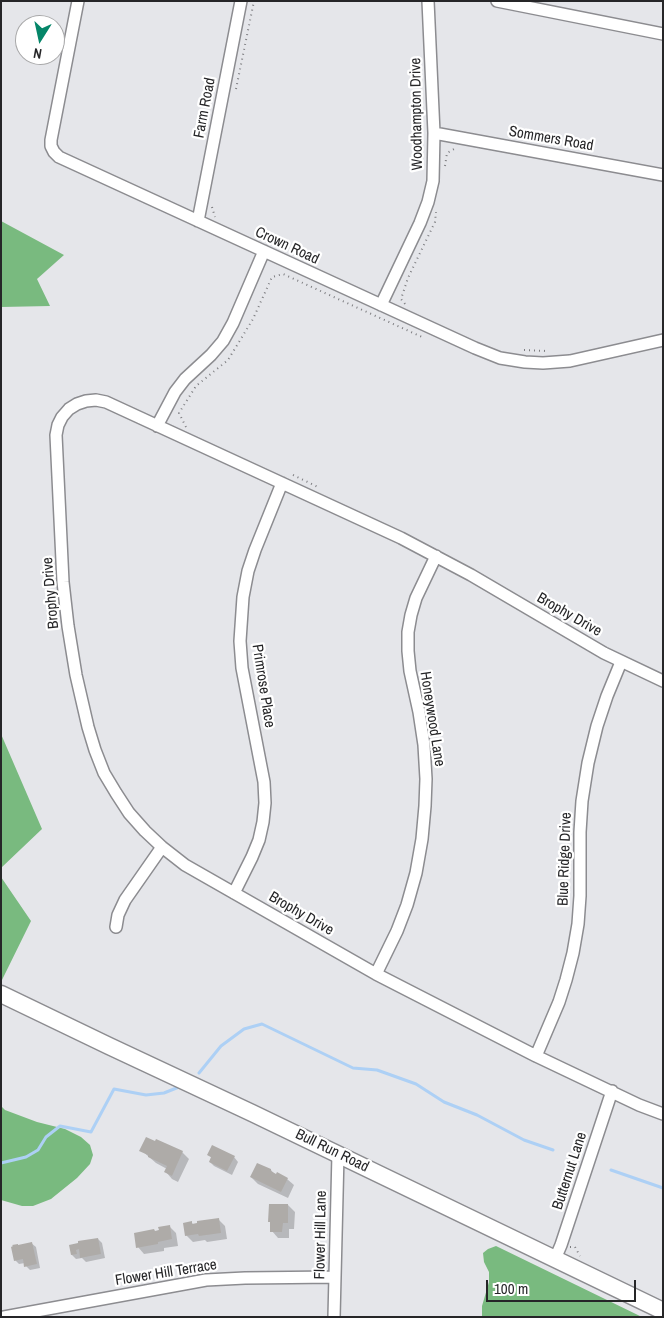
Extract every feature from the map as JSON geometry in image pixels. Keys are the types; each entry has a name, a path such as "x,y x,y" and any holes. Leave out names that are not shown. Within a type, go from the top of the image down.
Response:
{"street":[{"name":"Crown Road","path":"78,1 50,140 54,152 59,157 500,358 543,363 570,361 663,340"},
{"name":"Farm Road","path":"198,221 242,1"},
{"name":"Woodhampton Drive","path":"381,305 420,223 433,181 434,133 428,1"},
{"path":"497,1 663,34"},
{"name":"Sommers Road","path":"434,133 663,175"},
{"path":"157,426 184,379 211,355 223,341 234,323 264,251"},
{"name":"Brophy Drive","path":"663,681 622,662 401,538 106,402 96,400 76,404 62,417 58,425 56,435 64,582 68,626 75,665 88,727 104,773 116,794 140,825 162,847 185,865 376,974 536,1056 639,1105 663,1114"},
{"name":"Primrose Place","path":"234,893 259,840 264,822 265,803 264,782 242,668 240,641 242,604 254,550 282,483"},
{"name":"Honeywood Lane","path":"376,974 394,938 407,905 416,873 422,840 426,779 424,745 410,671 408,632 416,598 436,556"},
{"name":"Blue Ridge Drive","path":"536,1056 559,1002 573,952 578,924 580,832 588,763 607,696 622,662"},
{"path":"116,926 118,915 125,900 162,847"},
{"name":"Bull Run Road","path":"1,994 663,1311"},
{"name":"Butternut Lane","path":"555,1259 612,1092"},
{"name":"Flower Hill Lane","path":"334,1317 338,1154"},
{"name":"Flower Hill Terrace","path":"4,1317 210,1279 335,1277"}],"path":[{"path":"235,94 254,1"},
{"path":"444,168 447,153 460,144"},
{"path":"214,199 212,209 215,219"},
{"path":"407,306 401,299 408,278 434,222 436,212"},
{"path":"194,430 185,426 179,414 196,386 228,360 253,319 272,276 283,274 422,336"},
{"path":"520,350 549,351"},
{"path":"291,475 318,487"}],"green space":[{"path":"1,221 64,255 37,279 50,306 1,307"},
{"path":"1,734 42,829 1,868"},
{"path":"1,877 31,921 1,982"},
{"path":"1,1106 5,1110 37,1122 65,1129 81,1137 90,1145 93,1155 90,1164 77,1178 51,1199 33,1206 22,1206 1,1200"},
{"path":"496,1246 642,1317 482,1317 482,1306 489,1282 489,1272 484,1262 483,1253"}],"building":[{"path":"146,1137 155,1141 156,1139 183,1151 172,1176 164,1172 167,1166 139,1151"},
{"path":"212,1145 235,1156 227,1171 209,1162 211,1157 207,1155"},
{"path":"257,1163 271,1169 276,1174 277,1172 288,1178 281,1192 250,1177"},
{"path":"269,1204 288,1204 288,1223 283,1223 282,1232 270,1232 270,1222 268,1222"},
{"path":"219,1218 221,1233 185,1236 183,1223 192,1221 192,1224 197,1223 197,1221"},
{"path":"170,1225 172,1239 136,1248 134,1233 154,1229 155,1231 159,1230 158,1227"},
{"path":"98,1238 101,1254 80,1258 79,1249 76,1250 77,1254 71,1255 69,1245 78,1243 78,1241"},
{"path":"32,1242 37,1264 24,1267 23,1259 14,1261 11,1247 12,1245"}],"waterway":[{"path":"199,1073 221,1046 244,1029 262,1024 353,1068 377,1070 416,1084 444,1102 477,1115 524,1140 553,1150"},
{"path":"1,1163 26,1157 38,1150 46,1137 60,1126 91,1132 114,1089 146,1095 164,1093 179,1087"},
{"path":"611,1170 663,1188"}]}
